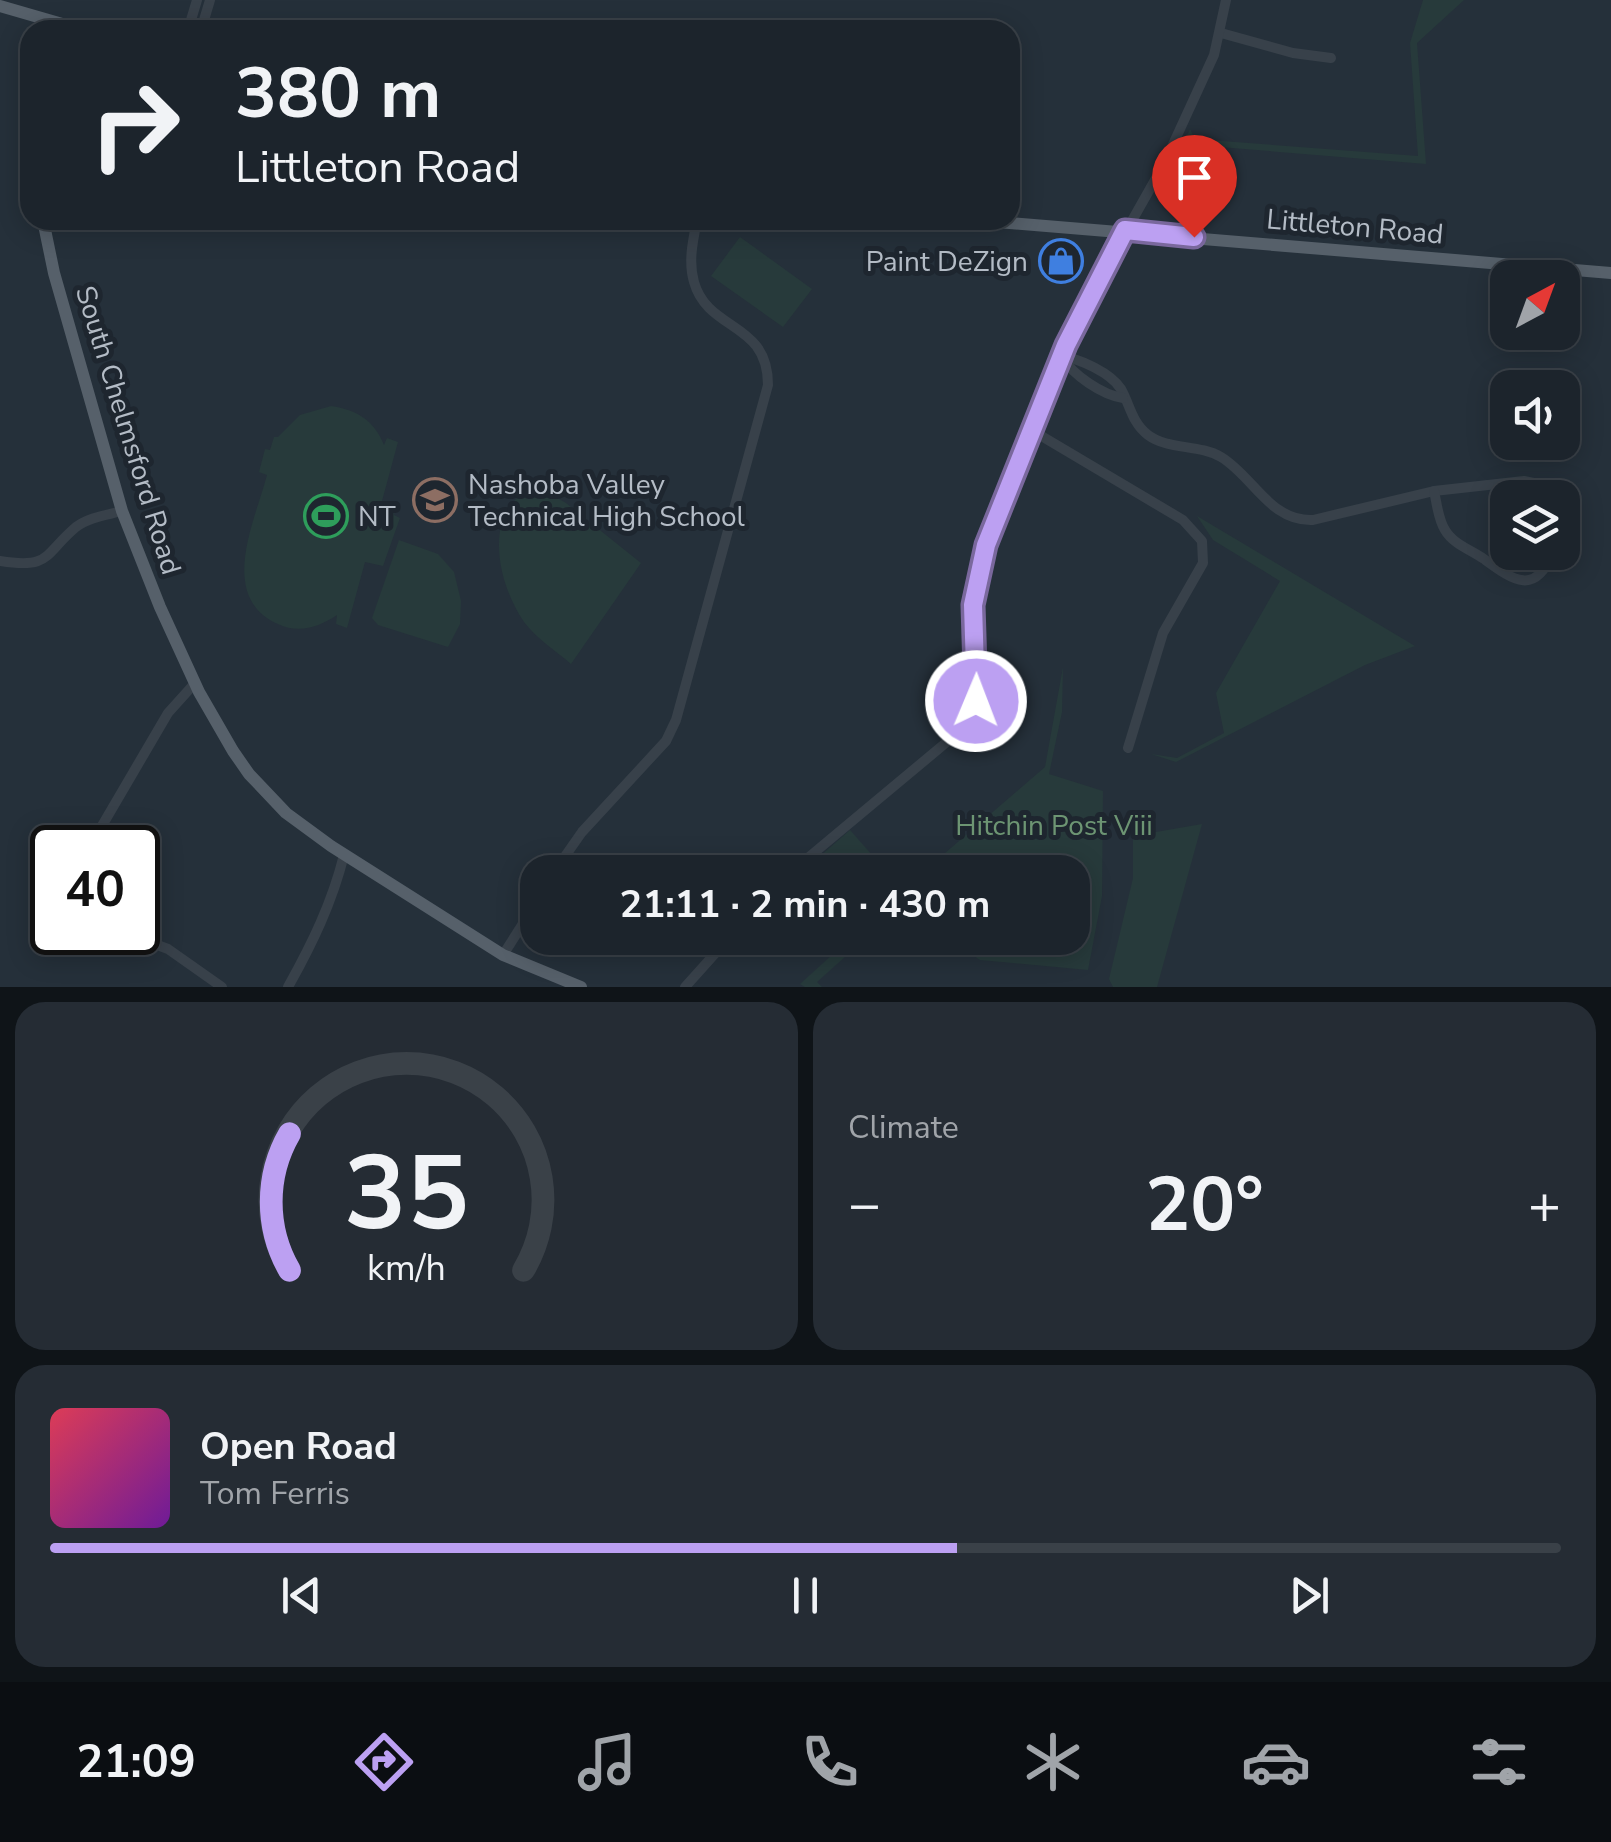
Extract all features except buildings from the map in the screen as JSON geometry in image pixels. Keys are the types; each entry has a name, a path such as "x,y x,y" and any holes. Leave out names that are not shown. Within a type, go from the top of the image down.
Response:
{"main road":[{"path":"0,6 42,20"},
{"name":"Littleton Road","path":"1020,223 1611,273"},
{"name":"South Chelmsford Road","path":"45,230 122,512 195,683 217,726 249,774 286,812 344,855 503,955 582,987"}],"street":[{"path":"811,855 960,730 970,716 976,701 973,605 980,564 1085,304 1182,127 1221,33 1226,0"},
{"path":"1221,33 1293,53 1331,58"},
{"path":"566,855 582,832 666,741 676,720 768,385 768,367 760,348 705,304 694,283 695,230"},
{"path":"1062,357 1076,358 1113,382 1134,420 1147,434 1223,458 1276,509 1294,518 1319,519 1434,491 1490,485"},
{"path":"1033,430 1183,520 1202,541 1203,563 1163,633 1128,748"},
{"path":"1434,491 1446,532 1490,565"},
{"path":"0,561 34,564 51,555 76,527 122,512"},
{"path":"1496,570 1522,581 1533,579 1544,570"},
{"path":"102,825 168,713 195,683"},
{"path":"288,987 326,914 344,855"},
{"path":"503,955 520,928"},
{"path":"160,946 222,987"},
{"path":"685,987 713,955"},
{"path":"541,987 551,975"}],"green space":[{"path":"1423,0 1464,0 1417,43 1426,164 1183,144 1190,129 1195,139 1418,156 1410,43"},
{"path":"740,237 812,289 783,327 711,276"},
{"name":"NT","path":"331,406 364,418 384,445 387,438 398,442 382,501 396,505 394,515 400,518 383,566 365,562 347,628 336,624 337,615 316,626 294,628 278,624 260,612 249,596 245,557 267,475 259,472 265,449 270,450 274,437 300,415"},
{"path":"535,485 566,503 641,563 571,664 524,622 502,572 499,545 503,518 512,503"},
{"name":"Hitchin Post Viii","path":"1197,516 1415,646 1365,665 1176,762 1151,754 1177,758 1224,733 1216,693 1280,581 1213,540"},
{"path":"399,540 438,554 454,572 461,601 460,624 448,647 378,625 372,618"},
{"name":"Hitchin Post Viii","path":"1063,667 1062,712 1049,774 1103,791 1102,896 1088,970 980,960 972,955 1090,955 1090,855 943,855 1045,767"},
{"name":"Hitchin Post Viii","path":"1202,824 1157,987 1113,987 1109,979 1133,878 1133,836"},
{"path":"850,830 872,855 821,855"},
{"path":"832,955 847,955 817,982 822,987 800,984"}],"place":[{"name":"Paint DeZign","path":"1061,261"},
{"name":"Nashoba Valley Technical High School","path":"435,500"},
{"name":"NT","path":"326,516"}],"route":[{"path":"976,701 973,605 980,564 1085,304 1125,230 1194,237"}]}
